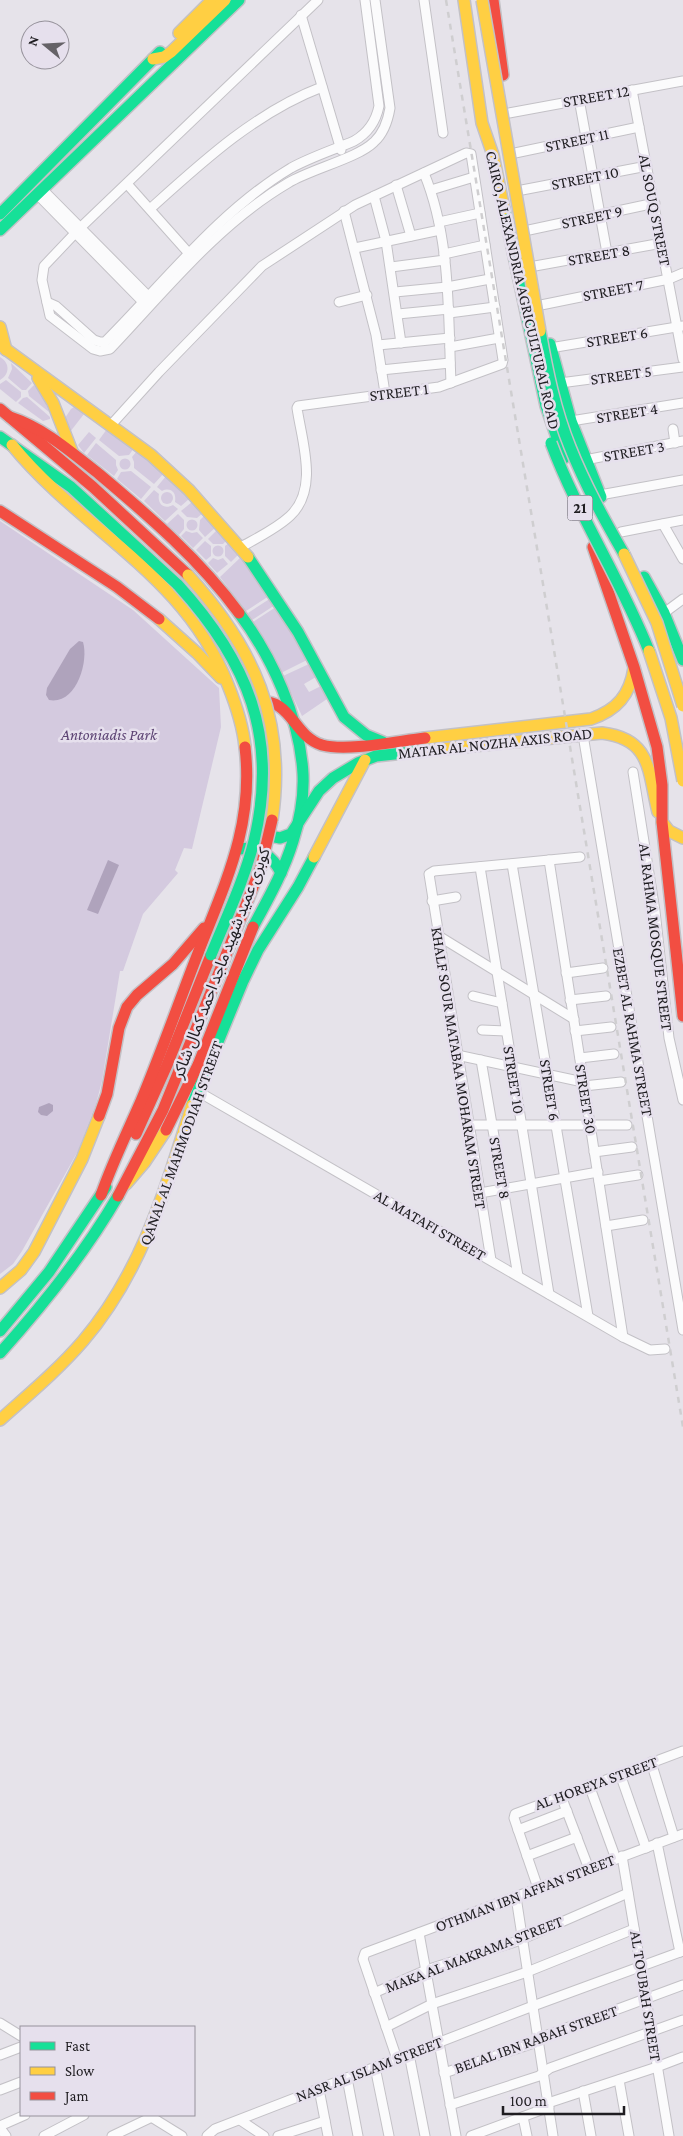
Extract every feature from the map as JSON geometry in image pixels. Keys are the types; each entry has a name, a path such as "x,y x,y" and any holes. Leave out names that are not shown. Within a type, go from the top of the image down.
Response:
{"main road":[{"path":"0,214 212,0"},
{"path":"153,59 164,57 171,52 226,0"},
{"path":"0,230 239,0"},
{"name":"CAIRO, ALEXANDRIA AGRICULTURAL ROAD","path":"464,0 485,131 493,156 546,406 617,614 657,747 662,785 662,822 683,1016"},
{"path":"482,0 547,370 557,410 580,471 649,606 666,647 683,706"},
{"name":"CAIRO, ALEXANDRIA AGRICULTURAL ROAD","path":"493,0 515,153 550,348 560,384 585,460 600,495 656,598 683,659"},
{"path":"485,131 513,309"},
{"path":"0,327 3,348 171,472 201,502 240,547 285,610 344,717 366,735 384,742"},
{"path":"29,368 48,393 73,454"},
{"path":"527,374 570,492 634,616 648,648 670,716 683,781"},
{"name":"كوبرى عميد شهيد ماجد احمد كمال شاكر","path":"0,409 93,487 188,575 218,608 247,652 264,692 275,744 276,797 270,836 258,877 170,1094 126,1184"},
{"path":"0,1353 56,1286 92,1237 126,1184 151,1155 172,1120 248,938 281,873 298,825 303,796 303,769 299,743 274,673 241,615 214,580 140,510 73,454 43,431 28,423 10,417"},
{"path":"0,437 12,445 38,475 93,522 185,610 212,649 231,689 240,715 248,764 245,822 236,855 141,1100 109,1169 101,1195 49,1272 0,1331"},
{"name":"كوبرى عميد شهيد ماجد احمد كمال شاكر","path":"12,445 87,500 178,585 214,625 237,663 253,707 262,755 261,807 254,841 152,1100 131,1143 101,1195"},
{"path":"0,512 123,591 148,610 208,664 231,689 246,693 264,688 272,682 274,673"},
{"path":"617,614 620,606 633,596 641,594 656,598"},
{"name":"MATAR AL NOZHA AXIS ROAD","path":"289,713 303,733 323,745 346,747 572,722 591,719 613,709 624,697 632,683 634,667"},
{"path":"240,715 252,703 264,700 276,703 289,713"},
{"name":"MATAR AL NOZHA AXIS ROAD","path":"298,825 305,810 325,786 350,766 388,753 584,735 617,734 624,735 637,746 647,766 654,799 662,822"},
{"name":"QANAL AL MAHMODIAH STREET","path":"0,1420 49,1376 83,1340 98,1322 126,1281 144,1247 157,1214 197,1091 258,950 298,887 365,760"},
{"path":"245,822 253,831 279,838 290,834 298,825"},
{"path":"662,822 669,831 683,838"},
{"path":"236,855 242,848 251,848 273,859 281,873"},
{"path":"0,1288 21,1270 34,1252 80,1165 106,1094 119,1028 127,1007 137,995 184,952 214,915"}],"street":[{"path":"318,0 78,230 42,270 42,280 50,316 93,350 100,351 107,345 193,257 231,212 258,190 300,164 361,137 374,121 379,106 364,0"},
{"path":"193,257 240,216 289,183 315,169 360,151 375,142 388,120 390,108 375,0"},
{"path":"424,0 443,133"},
{"path":"301,15 344,158"},
{"name":"STREET 12","path":"509,113 683,81"},
{"path":"150,209 204,160 234,137 280,107 322,87"},
{"name":"AL SOUQ STREET","path":"632,90 672,299 680,327 683,359"},
{"path":"579,99 607,253"},
{"name":"STREET 11","path":"515,153 640,127"},
{"path":"111,426 257,270 344,212 374,196 468,153 471,155 499,338 450,343 378,345"},
{"name":"STREET 10","path":"522,190 647,166"},
{"path":"424,173 431,190 445,257 451,383"},
{"path":"431,190 474,177"},
{"path":"128,184 193,257"},
{"path":"396,186 411,236"},
{"path":"40,192 149,302"},
{"path":"374,196 391,267 401,343"},
{"name":"STREET 9","path":"529,230 655,203"},
{"path":"344,212 367,295 378,345 384,393"},
{"path":"355,248 411,236 480,213"},
{"name":"STREET 8","path":"535,266 662,243"},
{"path":"391,267 445,257 485,245"},
{"name":"STREET 7","path":"542,305 669,279 683,274"},
{"path":"395,292 447,287 490,279"},
{"path":"339,302 367,295"},
{"path":"672,299 683,297"},
{"path":"398,314 495,307"},
{"name":"STREET 6","path":"550,348 680,327"},
{"name":"STREET 1","path":"240,547 288,518 302,498 307,475 297,408 301,404 439,387 451,383 499,366 503,360 499,338"},
{"path":"381,370 450,363"},
{"name":"STREET 5","path":"560,384 683,366"},
{"name":"STREET 4","path":"571,421 682,407"},
{"path":"673,429 679,442"},
{"name":"STREET 3","path":"585,460 679,442"},
{"path":"600,495 683,480"},
{"path":"621,532 683,520"},
{"path":"663,524 683,559"},
{"path":"664,614 683,599"},
{"name":"EZBET AL RAHMA STREET","path":"584,735 683,1330"},
{"name":"AL RAHMA MOSQUE STREET","path":"633,772 655,910 669,1038 683,1100"},
{"path":"480,867 580,857"},
{"name":"STREET 30","path":"549,860 624,1337"},
{"name":"STREET 6","path":"512,864 588,1316"},
{"name":"STREET 10","path":"480,867 549,1294"},
{"name":"KHALF SOUR MATABAA MOHARAM STREET","path":"480,867 432,871 428,877 491,1260"},
{"path":"432,900 456,897"},
{"path":"438,935 574,1019"},
{"path":"566,973 603,968"},
{"path":"473,996 502,1003"},
{"path":"570,1000 606,996"},
{"path":"575,1031 611,1027"},
{"path":"482,1030 506,1031"},
{"path":"580,1058 614,1054"},
{"path":"457,1055 548,1074 584,1084 621,1082"},
{"name":"STREET 8","path":"481,1060 518,1276"},
{"name":"AL MATAFI STREET","path":"197,1091 624,1337 650,1350 665,1349"},
{"path":"468,1125 627,1125"},
{"path":"594,1152 632,1147"},
{"path":"480,1193 565,1178 638,1175"},
{"path":"606,1226 643,1220"},
{"name":"AL HOREYA STREET","path":"518,1830 514,1818 518,1812 683,1751"},
{"path":"651,1762 678,1836"},
{"path":"620,1774 646,1848"},
{"name":"AL TOUBAH STREET","path":"589,1785 619,1858 628,1893 669,2136"},
{"path":"562,1796 589,1869"},
{"path":"538,1888 518,1830 567,1810"},
{"name":"OTHMAN IBN AFFAN STREET","path":"374,1992 363,1959 364,1954 367,1952 678,1836"},
{"path":"527,1856 577,1837"},
{"path":"657,1843 682,1951"},
{"name":"MAKA AL MAKRAMA STREET","path":"374,1992 426,1970 522,1939 628,1893"},
{"path":"516,1897 553,2136"},
{"path":"386,2027 432,2004 528,1972 634,1929"},
{"path":"419,1933 456,2136"},
{"name":"NASR AL ISLAM STREET","path":"207,2136 215,2129 533,2006 682,1951"},
{"name":"BELAL IBN RABAH STREET","path":"444,2073 538,2041 545,2036 683,1985"},
{"path":"374,1992 397,2059"},
{"path":"450,2105 683,2020"},
{"path":"0,2023 20,2035"},
{"path":"0,2055 20,2047"},
{"path":"409,2054 425,2136"},
{"path":"472,2136 490,2133 548,2105 683,2057"},
{"path":"375,2067 389,2136"},
{"path":"347,2078 358,2136"},
{"path":"619,2080 629,2136"},
{"path":"0,2090 20,2082"},
{"path":"319,2089 328,2136"},
{"path":"583,2092 591,2136"},
{"path":"6,2136 0,2127 23,2116"},
{"path":"44,2136 82,2116"},
{"path":"112,2136 150,2116 178,2136"},
{"path":"523,2117 527,2136"},
{"path":"240,2120 264,2136"},
{"path":"278,2136 325,2121"}],"green space":[{"path":"0,357 6,362 8,368 6,375 0,380"},
{"path":"11,363 32,383 26,390 22,390 8,378 12,369"},
{"path":"6,380 21,392 21,397 16,402 0,389 0,384"},
{"path":"34,385 43,395 49,412 29,396 28,391"},
{"path":"27,397 50,419 43,421 18,403"},
{"path":"74,407 84,414 70,432 65,418"},
{"path":"107,429 134,448 129,455 119,456 99,440"},
{"path":"89,432 96,438 84,453 78,445"},
{"path":"96,443 116,460 118,470 114,476 87,455"},
{"path":"137,451 164,473 154,484 134,468 132,457"},
{"path":"125,458 131,464 125,470 119,464"},
{"path":"131,471 151,487 141,499 117,479 121,472"},
{"path":"166,476 189,499 181,506 175,502 175,496 172,491 162,491 157,487"},
{"path":"154,490 159,494 159,501 162,505 167,507 173,505 178,509 165,521 144,501"},
{"path":"165,492 169,492 173,498 169,504 165,504 161,500 161,496"},
{"path":"192,502 203,513 197,518 187,517 181,511"},
{"path":"178,514 184,520 184,529 179,535 167,524"},
{"path":"205,515 216,527 205,537 199,530 200,520"},
{"path":"190,520 194,520 197,525 196,529 190,530 187,527 187,523"},
{"name":"Antoniadis Park","path":"0,521 133,610 219,688 221,727 192,849 184,848 175,870 178,873 143,914 123,971 120,971 102,1081 96,1104 78,1151 22,1251 13,1264 0,1274"},
{"path":"218,529 227,540 223,544 213,544 208,539"},
{"path":"186,531 197,532 203,538 193,548 181,536"},
{"path":"205,541 211,546 211,556 206,560 196,550"},
{"path":"229,543 239,554 231,562 225,556 225,546"},
{"path":"218,545 224,551 218,557 212,551"},
{"path":"241,557 269,596 246,611 220,577"},
{"path":"213,558 218,560 223,558 228,564 217,573 208,563"},
{"path":"271,598 275,605 252,620 248,613"},
{"path":"276,607 307,660 281,673 253,622"},
{"path":"309,664 316,677 304,684 309,692 321,686 327,699 302,716 283,676"}],"shaded area":[{"path":"79,641 83,642 84,660 78,680 67,696 58,700 49,700 46,695 47,688 70,649"},
{"path":"108,860 119,865 98,914 87,910"},
{"path":"49,1103 53,1105 53,1111 47,1116 41,1115 38,1112 39,1107"}],"railway":[{"path":"446,0 683,1427"}],"traffic: fast":[{"path":"0,230 239,0"},
{"path":"0,214 160,52"},
{"path":"504,209 546,406 564,458"},
{"path":"540,331 552,390 565,433 588,488 624,554"},
{"path":"550,344 571,421 601,497"},
{"path":"0,437 71,487 178,585"},
{"path":"551,443 574,496 626,599 649,651"},
{"path":"248,557 298,632 344,717 366,735 383,742"},
{"path":"644,577 664,613 683,660"},
{"path":"178,585 223,643 239,672 252,703 259,735 263,768 261,803 250,856 211,955"},
{"path":"239,613 262,649 282,689 296,731 303,774 301,808 293,841 280,874 253,927"},
{"path":"260,834 280,838 291,834 319,791 333,778 358,763 376,756 422,751"},
{"path":"241,849 248,848 260,851 274,862 281,873"},
{"path":"192,1105 243,981 258,950 298,887 314,857"},
{"path":"0,1331 49,1272 106,1187"},
{"path":"0,1353 63,1278 92,1238 118,1196"}],"traffic: slow":[{"path":"179,33 212,0"},
{"path":"153,59 164,57 171,52 225,0"},
{"path":"464,0 482,123 493,155 504,209"},
{"path":"482,0 540,331"},
{"path":"0,327 6,350"},
{"path":"0,345 151,455 189,490 248,557"},
{"path":"38,378 53,403 73,454"},
{"path":"12,445 40,476 159,583 186,613 209,646 228,685 239,716 245,747"},
{"path":"624,554 657,623 683,706"},
{"path":"188,575 231,630 248,658 260,687 269,718 274,750 275,784 272,820"},
{"path":"159,619 197,653 221,678"},
{"path":"649,651 671,718 683,781"},
{"path":"425,738 591,719 608,711 621,700 629,686 634,668"},
{"path":"422,751 602,733 618,736 630,742 639,750 645,760 658,812"},
{"path":"314,857 365,760"},
{"path":"662,822 669,831 683,838"},
{"path":"0,1420 43,1382 73,1352 104,1315 121,1287 150,1229 192,1105"},
{"path":"0,1288 21,1270 34,1252 82,1159 99,1116"},
{"path":"126,1184 144,1163 166,1130"}],"traffic: jam":[{"path":"493,0 503,75"},
{"path":"0,409 93,487 188,575"},
{"path":"10,417 34,427 57,441 118,490 191,557 239,613"},
{"path":"0,511 117,587 159,619"},
{"path":"593,547 634,667 657,747 662,785 662,822 683,1016"},
{"path":"255,702 268,702 277,705 285,711 304,733 322,745 358,747 425,738"},
{"path":"101,1195 149,1082 220,898 236,850 246,801 245,747"},
{"path":"224,960 261,867 272,820"},
{"path":"166,1130 198,1065 253,927"},
{"path":"99,1116 107,1094 119,1028 127,1007 137,995 173,964 204,928"},
{"path":"136,1134 167,1065 211,955"},
{"path":"118,1196 163,1110 224,960"}]}
